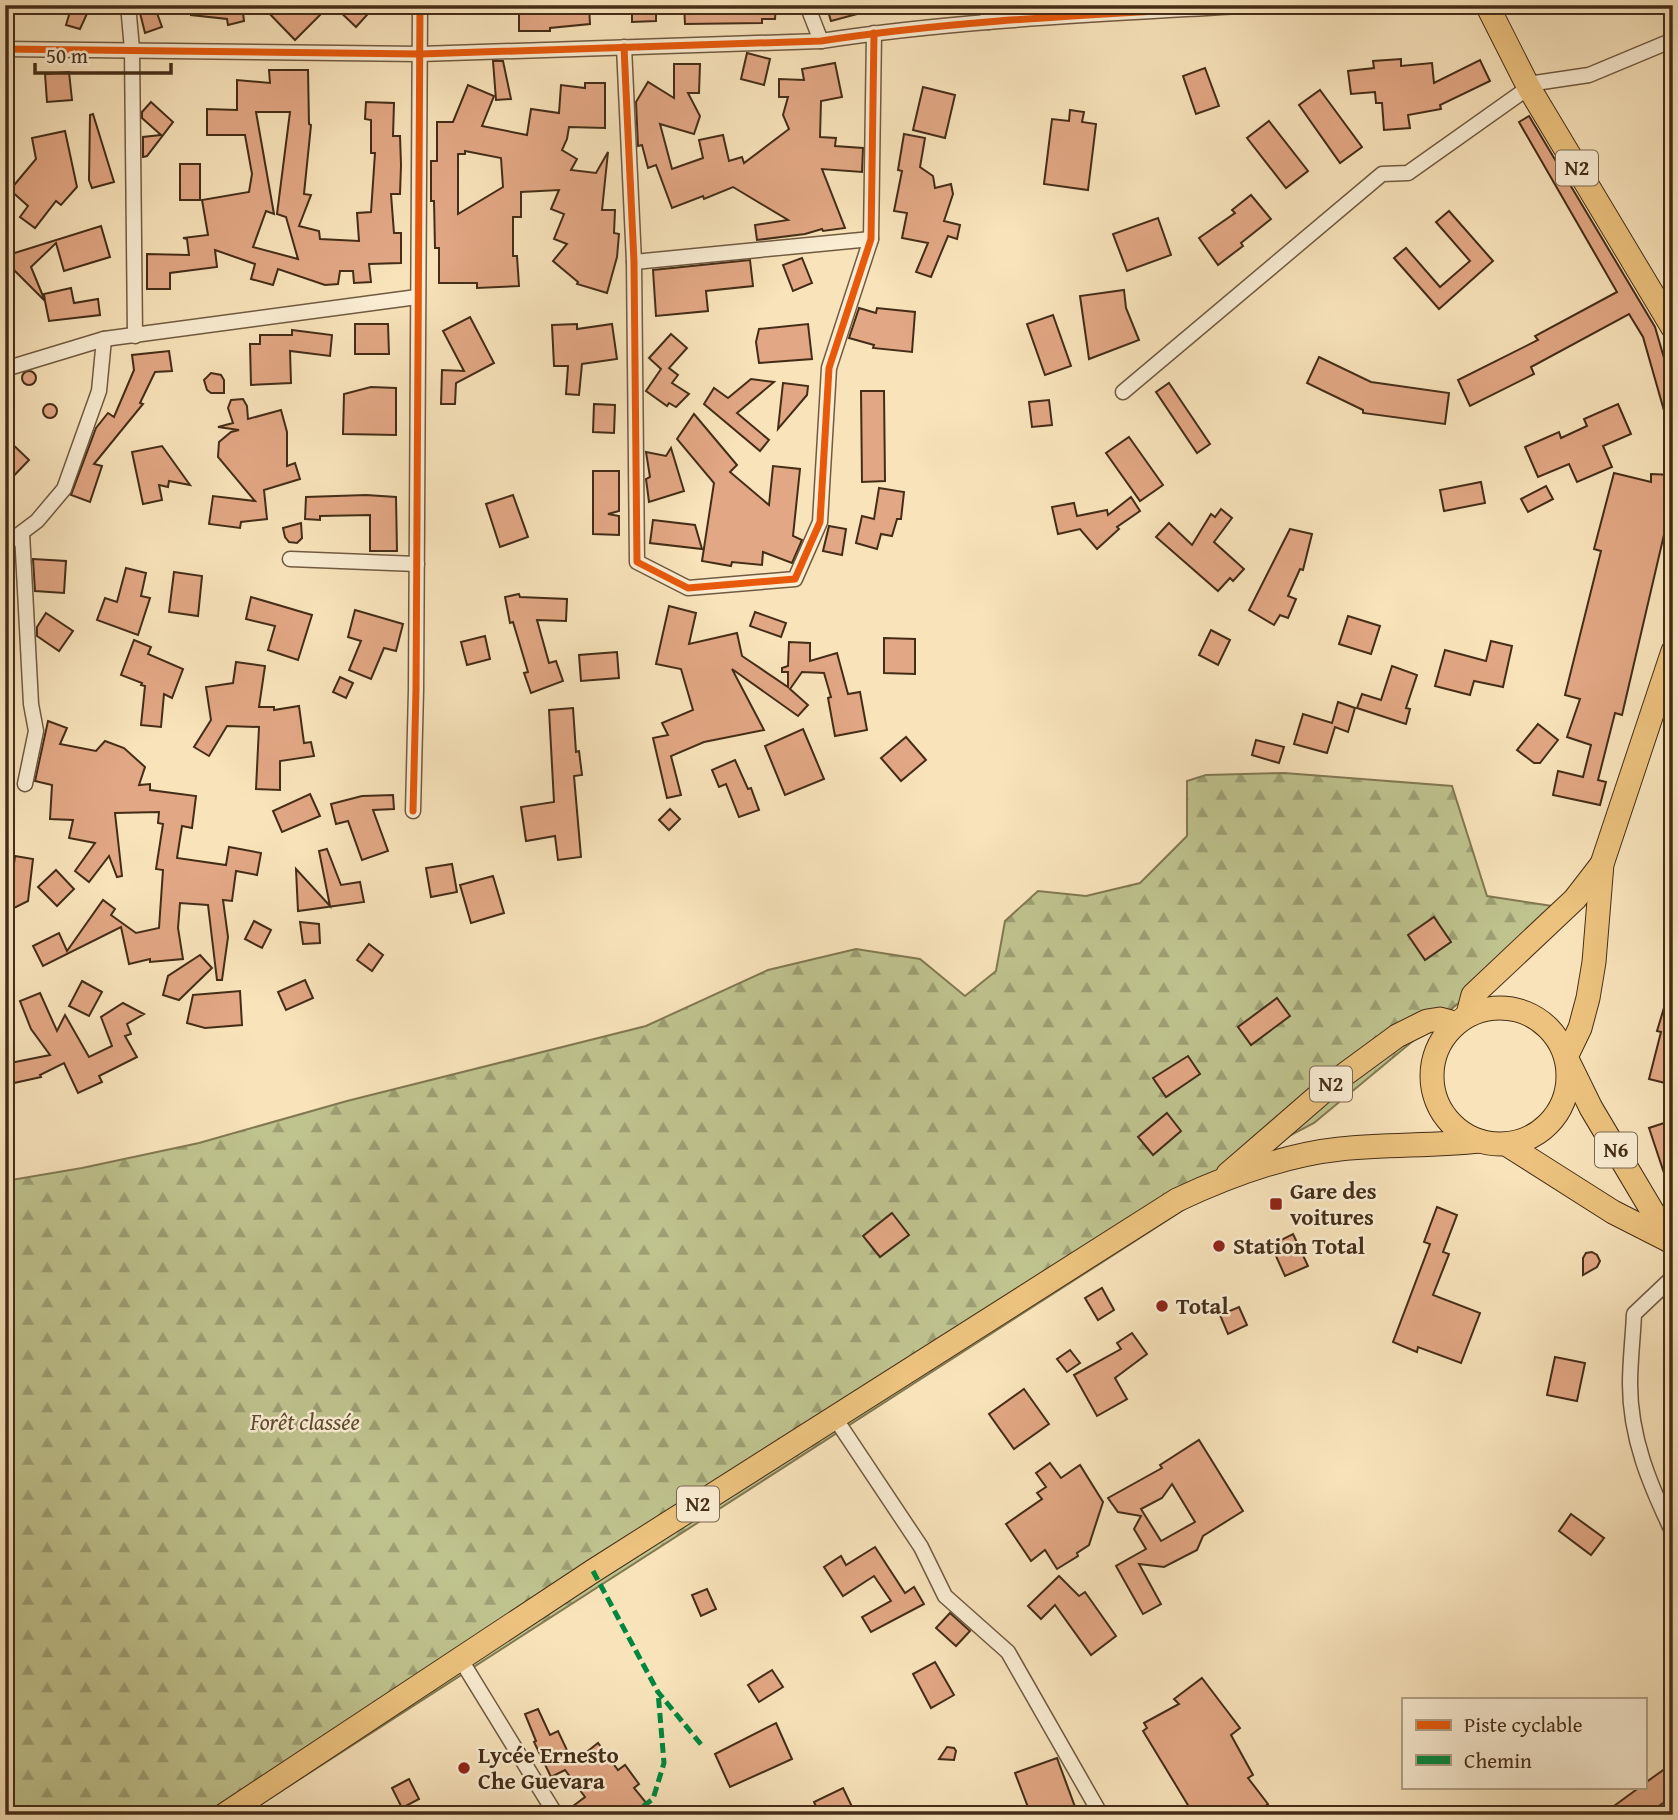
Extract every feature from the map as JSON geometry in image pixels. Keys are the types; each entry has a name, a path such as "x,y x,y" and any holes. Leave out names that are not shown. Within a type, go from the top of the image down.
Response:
{"highway":[{"name":"N2","path":"1487,5 1529,88 1673,328"},
{"path":"1566,1057 1580,1028 1588,998 1594,962 1602,864 1673,651"},
{"path":"1462,1019 1473,995 1575,899 1602,864"},
{"path":"1488,1007 1508,1007 1528,1012 1545,1023 1558,1039 1566,1057 1569,1077 1566,1097 1557,1115 1543,1130 1525,1140 1506,1144 1479,1141 1461,1132 1446,1118 1436,1100 1432,1079 1434,1059 1441,1039 1462,1019 1488,1007"},
{"name":"N2","path":"1223,1178 1333,1083 1397,1036 1427,1021 1462,1019"},
{"name":"N6","path":"1566,1057 1591,1108 1671,1242"},
{"name":"N2","path":"224,1815 593,1571 1177,1200 1223,1178 1338,1149 1479,1141"},
{"name":"N6","path":"1506,1144 1613,1212 1671,1242"}],"street":[{"path":"128,5 132,49 135,336"},
{"path":"413,811 420,5"},
{"path":"807,5 821,41"},
{"path":"986,5 989,22"},
{"path":"5,49 421,54 821,41 989,22 1256,5"},
{"path":"624,47 634,262 637,562 688,589 795,579 820,522 829,368 871,239 874,33"},
{"path":"1123,392 1382,174 1408,173 1535,83 1588,75 1673,40"},
{"path":"634,262 871,239"},
{"path":"5,369 104,339 417,297"},
{"path":"5,545 37,521 64,489 99,391 104,339"},
{"path":"22,533 31,704 36,731 25,784"},
{"path":"290,559 417,564"},
{"path":"1673,1277 1634,1314 1630,1385 1636,1438 1649,1483 1673,1533"},
{"path":"835,1418 920,1547 945,1597 1008,1652 1101,1815"},
{"path":"461,1660 556,1815"}],"green space":[{"name":"Forêt classée","path":"1284,773 1452,786 1487,896 1572,909 1314,1123 1236,1164 1208,1194 244,1815 5,1815 5,1181 199,1143 347,1101 646,1026 768,970 856,949 920,959 965,996 996,971 1005,921 1038,891 1086,896 1140,883 1187,836 1187,781 1206,775"}],"building":[{"path":"72,5 91,5 80,29 66,25"},
{"path":"138,5 154,5 162,27 145,33"},
{"path":"191,5 242,5 244,21 228,25 227,19 191,15"},
{"path":"261,5 330,5 295,40"},
{"path":"333,5 376,5 356,27"},
{"path":"519,5 589,5 590,24 550,28 550,31 519,31"},
{"path":"632,5 656,5 656,21 632,22"},
{"path":"684,5 776,5 775,19 762,19 762,23 685,24"},
{"path":"826,5 871,5 872,10 831,21"},
{"path":"747,53 770,59 764,85 741,79"},
{"path":"1401,59 1401,66 1432,63 1434,83 1480,60 1490,81 1440,105 1441,109 1408,115 1410,128 1384,130 1382,103 1376,103 1375,92 1351,94 1348,71 1374,68 1373,61"},
{"path":"493,61 503,61 511,99 496,100"},
{"path":"835,63 842,97 821,101 820,137 836,138 835,146 863,148 862,172 822,169 845,228 822,229 757,240 755,225 788,220 733,187 672,208 656,165 648,168 642,145 638,146 636,102 648,82 674,98 674,64 700,64 699,93 688,93 700,116 694,134 660,124 672,169 703,158 699,140 723,135 729,161 742,157 744,163 789,129 783,115 788,97 779,97 779,79 804,80 802,69"},
{"path":"1205,68 1219,106 1196,114 1183,76"},
{"path":"269,70 308,70 311,125 304,194 311,195 299,226 319,231 320,239 359,241 357,213 371,212 375,153 371,153 371,120 365,119 366,102 394,103 393,136 400,136 401,165 400,194 391,194 394,233 401,233 401,263 369,264 371,282 354,283 353,271 340,271 338,284 325,285 278,269 273,285 251,279 255,264 215,250 217,267 170,273 170,289 147,289 147,254 189,255 187,239 183,238 208,235 202,200 249,192 252,174 245,135 207,135 207,109 237,110 237,80 270,83","holes":["256,112 290,112 277,214 286,217 298,259 253,247 266,211 274,214"]},
{"path":"69,72 72,100 47,102 45,74"},
{"path":"585,83 605,83 605,128 569,127 562,150 577,159 571,170 596,173 608,152 602,210 615,210 614,233 619,234 617,257 607,293 577,284 578,282 553,261 567,244 554,239 564,214 551,209 559,190 521,192 521,217 513,217 513,256 517,256 519,286 477,288 477,283 439,283 439,248 435,248 434,201 431,201 431,161 437,161 437,122 453,122 468,85 494,96 482,126 527,135 531,109 559,113 561,85 585,88","holes":["465,151 501,158 503,187 458,214 458,154 465,154"]},
{"path":"923,87 955,95 945,138 913,130"},
{"path":"1320,90 1362,147 1340,163 1299,105"},
{"path":"151,102 173,122 147,156 143,157 143,137 161,135 142,118 142,112"},
{"path":"1070,110 1084,112 1082,122 1096,124 1088,190 1044,184 1052,119 1069,121"},
{"path":"93,114 114,182 92,188 89,180 90,115"},
{"path":"1529,116 1655,327 1673,389 1673,427 1669,428 1643,337 1629,314 1531,367 1534,374 1470,406 1458,380 1538,340 1535,336 1617,292 1519,122"},
{"path":"1269,121 1308,171 1286,188 1247,138"},
{"path":"65,131 77,187 61,205 56,201 35,228 20,217 28,206 10,190 36,159 32,138"},
{"path":"904,134 925,138 920,167 933,176 935,188 951,184 953,194 944,221 960,225 957,239 948,236 931,277 916,272 928,243 902,238 907,213 894,211 902,171 898,170"},
{"path":"180,164 200,164 200,200 180,200"},
{"path":"1251,195 1271,219 1218,265 1199,238 1235,213 1232,210"},
{"path":"1449,211 1493,261 1439,309 1394,258 1406,248 1440,287 1470,261 1436,222"},
{"path":"1158,218 1171,255 1127,271 1113,234"},
{"path":"101,226 110,257 64,271 56,243 31,267 45,301 5,261 5,256"},
{"path":"802,258 812,283 793,291 783,265"},
{"path":"750,260 753,286 706,291 708,311 656,316 653,270"},
{"path":"71,288 74,303 98,299 100,315 49,321 44,294"},
{"path":"1124,290 1126,308 1139,340 1089,359 1080,296"},
{"path":"859,308 876,313 877,308 915,312 912,352 873,348 874,345 849,338"},
{"path":"1053,315 1071,366 1045,375 1027,324"},
{"path":"470,317 494,363 456,383 455,404 441,404 442,370 464,371 443,331"},
{"path":"355,324 388,324 389,354 355,354"},
{"path":"577,324 577,329 612,324 617,359 582,364 579,395 566,394 568,366 554,366 552,325"},
{"path":"808,324 812,359 759,363 756,342 759,329"},
{"path":"292,330 332,335 330,356 290,351 291,383 251,385 250,344 260,344 260,335 292,335"},
{"path":"671,334 687,348 669,368 678,375 672,383 689,394 676,407 669,403 667,406 646,391 661,369 649,358"},
{"path":"169,351 172,371 155,372 140,403 143,404 94,464 102,466 90,502 71,495 96,428 108,413 114,417 134,370 132,355"},
{"path":"1319,357 1371,382 1449,393 1445,424 1363,413 1363,410 1307,383"},
{"path":"26,371 32,371 36,378 32,385 26,385 22,381 22,375"},
{"path":"211,373 221,375 224,380 224,393 211,393 207,390 204,380"},
{"path":"751,379 774,382 737,413 769,440 760,451 704,404 714,388 728,398"},
{"path":"783,383 808,386 807,395 778,429"},
{"path":"1169,383 1210,444 1197,453 1156,392"},
{"path":"371,387 396,388 396,435 343,434 344,394"},
{"path":"861,391 884,391 885,481 862,482"},
{"path":"243,399 247,406 248,419 281,410 287,432 287,466 295,463 300,479 264,490 267,519 241,522 240,528 209,524 213,496 255,501 218,457 219,442 231,432 239,430 218,427 233,423 228,408 231,400"},
{"path":"1049,400 1052,425 1032,427 1029,402"},
{"path":"47,404 53,404 57,411 53,418 47,418 43,414 43,408"},
{"path":"594,404 615,405 614,433 593,432"},
{"path":"1618,404 1631,434 1603,446 1612,467 1577,482 1569,464 1538,477 1525,447 1559,432 1561,438 1587,426 1584,419"},
{"path":"694,414 737,465 730,472 769,505 773,466 800,469 793,536 802,540 792,563 763,552 762,565 732,562 731,566 702,561 714,483 677,439"},
{"path":"5,437 29,460 5,485"},
{"path":"1129,437 1163,485 1140,501 1106,453"},
{"path":"162,446 190,485 169,481 168,487 159,485 162,500 143,504 132,452"},
{"path":"671,448 684,491 649,502 646,479 650,477 646,452 666,456"},
{"path":"593,471 619,471 619,511 608,514 619,516 619,535 593,534"},
{"path":"1614,473 1651,482 1651,474 1673,475 1673,496 1622,715 1615,713 1598,780 1606,782 1600,805 1553,795 1558,771 1583,777 1591,745 1567,737 1580,699 1565,695 1601,551 1594,549"},
{"path":"1481,482 1485,503 1444,511 1440,490"},
{"path":"1546,486 1553,499 1528,512 1521,499"},
{"path":"879,488 904,492 901,519 897,519 892,536 881,534 877,549 856,543 862,516 874,519"},
{"path":"513,495 528,537 500,547 486,504"},
{"path":"306,497 396,497 397,551 370,551 370,515 305,519"},
{"path":"1131,497 1140,511 1117,527 1119,529 1097,549 1080,529 1058,534 1052,507 1074,503 1077,516 1107,510 1108,515"},
{"path":"1221,509 1232,518 1214,542 1244,569 1233,581 1230,578 1218,591 1156,537 1169,523 1192,545 1211,514 1215,517"},
{"path":"653,520 695,525 702,549 650,543"},
{"path":"301,523 302,538 297,543 289,542 283,528"},
{"path":"829,526 846,529 842,555 823,551"},
{"path":"1290,529 1312,534 1303,570 1300,569 1288,596 1296,599 1288,618 1280,615 1274,625 1249,610"},
{"path":"33,559 66,561 64,593 35,591"},
{"path":"126,568 146,573 141,596 150,598 138,635 97,620 105,598 117,602"},
{"path":"174,572 202,576 198,616 169,612"},
{"path":"519,594 520,597 567,599 566,621 537,620 549,663 556,661 563,681 531,693 524,673 528,672 513,622 510,623 505,597"},
{"path":"251,597 312,615 298,660 268,650 275,626 246,619"},
{"path":"669,606 696,613 689,644 737,633 742,656 788,687 788,672 782,672 782,668 788,666 789,642 810,643 810,661 837,653 848,694 860,692 867,730 835,736 828,698 831,697 824,673 802,672 790,689 808,705 798,716 732,669 764,730 704,742 671,756 681,795 667,798 653,738 668,735 662,723 693,710 681,669 656,664"},
{"path":"355,610 403,624 396,651 384,648 371,679 349,670 361,641 348,637"},
{"path":"755,612 786,623 781,637 750,626"},
{"path":"46,613 73,631 59,651 37,636 37,627"},
{"path":"1348,616 1380,626 1371,654 1339,644"},
{"path":"1211,630 1230,640 1218,665 1199,655"},
{"path":"485,636 490,659 467,665 461,642"},
{"path":"884,638 915,639 915,674 884,673"},
{"path":"134,640 151,647 148,654 183,669 172,698 164,694 161,727 141,725 145,686 121,675"},
{"path":"1491,641 1512,646 1503,687 1474,681 1470,695 1435,686 1445,650 1486,661"},
{"path":"617,652 619,678 581,681 579,655"},
{"path":"236,662 265,666 259,707 274,707 274,710 299,706 304,743 311,742 314,756 280,761 280,790 256,789 259,727 227,726 209,756 194,747 211,720 206,687 233,683"},
{"path":"1392,666 1417,675 1406,708 1410,709 1406,724 1357,708 1362,694 1381,700"},
{"path":"340,677 353,683 346,698 333,692"},
{"path":"1338,702 1355,708 1348,732 1335,727 1327,753 1294,744 1303,714 1332,723"},
{"path":"573,708 576,752 579,751 582,775 574,776 581,857 558,860 555,836 526,841 521,807 554,802 549,710"},
{"path":"48,721 67,728 60,744 96,751 105,741 124,748 145,767 139,785 150,784 150,790 196,796 192,828 182,826 177,858 226,865 229,847 261,853 257,875 236,871 232,901 223,900 228,937 222,980 217,980 208,905 180,903 178,928 183,959 150,962 150,959 129,964 121,927 43,966 33,946 59,933 67,951 103,900 115,909 111,915 136,933 159,928 163,870 156,869 163,824 158,823 159,812 115,813 122,876 117,877 109,856 89,882 75,871 95,843 69,838 73,820 50,819 52,785 35,781"},
{"path":"1538,724 1558,740 1540,763 1534,763 1517,750"},
{"path":"803,729 824,779 785,795 765,746"},
{"path":"906,737 926,760 901,781 881,758"},
{"path":"1256,740 1284,747 1279,763 1252,755"},
{"path":"735,760 748,789 751,788 759,810 739,817 726,784 719,787 712,770"},
{"path":"310,794 320,816 282,832 273,811"},
{"path":"393,795 394,809 373,810 388,851 362,860 348,821 336,824 331,804 362,796"},
{"path":"670,809 680,819 669,830 659,820"},
{"path":"327,849 341,885 360,882 364,902 298,911 296,869 330,906 319,851"},
{"path":"15,856 33,859 28,901 14,908 9,900"},
{"path":"452,864 457,892 431,897 426,868"},
{"path":"56,870 74,889 57,906 38,887"},
{"path":"493,876 504,913 471,923 460,885"},
{"path":"1434,917 1451,942 1425,960 1408,935"},
{"path":"254,921 271,930 262,948 245,939"},
{"path":"300,922 319,924 320,943 303,944"},
{"path":"369,944 383,955 372,971 357,960"},
{"path":"200,955 212,968 179,1000 163,995 168,976"},
{"path":"305,980 313,998 286,1010 278,992"},
{"path":"82,981 102,992 89,1016 69,1006"},
{"path":"240,991 242,1025 205,1028 187,1023 193,995"},
{"path":"1669,991 1673,992 1673,1085 1649,1079 1661,1032 1657,1031"},
{"path":"40,993 57,1031 65,1015 89,1057 112,1046 101,1017 123,1003 144,1014 127,1024 131,1034 125,1036 137,1057 99,1076 102,1082 78,1093 64,1063 40,1075 41,1077 14,1083 10,1063 50,1055 31,1029 20,1001"},
{"path":"1277,998 1290,1016 1251,1045 1238,1027"},
{"path":"1188,1056 1200,1074 1166,1097 1153,1078"},
{"path":"1167,1113 1181,1131 1153,1155 1138,1137"},
{"path":"1664,1123 1673,1149 1673,1190 1670,1191 1649,1128"},
{"path":"1437,1207 1457,1215 1443,1252 1449,1254 1433,1295 1480,1313 1461,1363 1418,1347 1417,1352 1393,1342 1430,1244 1424,1242"},
{"path":"892,1213 909,1235 880,1257 863,1236"},
{"path":"1293,1234 1308,1266 1285,1276 1271,1245"},
{"path":"1592,1252 1600,1261 1597,1267 1583,1275 1583,1258 1586,1253"},
{"path":"1102,1288 1114,1310 1098,1320 1085,1298"},
{"path":"1239,1307 1247,1325 1228,1334 1220,1315"},
{"path":"1132,1333 1147,1354 1115,1378 1127,1399 1097,1416 1074,1375 1121,1349 1117,1343"},
{"path":"1070,1350 1080,1363 1067,1372 1057,1359"},
{"path":"1555,1357 1585,1363 1577,1401 1547,1395"},
{"path":"1024,1389 1049,1424 1014,1449 989,1414"},
{"path":"1199,1440 1243,1511 1203,1536 1197,1550 1164,1567 1139,1564 1161,1604 1143,1614 1116,1566 1146,1549 1134,1529 1141,1516 1118,1512 1108,1498 1162,1468 1160,1465","holes":["1172,1484 1195,1522 1161,1541 1141,1509 1162,1498"]},
{"path":"1050,1463 1061,1478 1080,1465 1103,1502 1089,1545 1077,1553 1078,1556 1057,1569 1045,1550 1031,1561 1006,1524 1042,1499 1037,1493 1046,1487 1036,1473"},
{"path":"1571,1514 1604,1538 1591,1555 1559,1531"},
{"path":"875,1547 905,1593 914,1587 924,1604 871,1632 862,1617 891,1601 874,1576 843,1596 824,1567 841,1556 846,1565"},
{"path":"1059,1576 1079,1596 1085,1592 1116,1636 1091,1655 1055,1605 1041,1619 1028,1606"},
{"path":"707,1589 716,1609 701,1616 692,1595"},
{"path":"950,1613 970,1631 956,1646 936,1628"},
{"path":"935,1662 954,1695 931,1708 913,1674"},
{"path":"772,1670 783,1687 759,1702 748,1685"},
{"path":"1202,1678 1240,1728 1231,1735 1253,1775 1248,1778 1268,1804 1254,1815 1194,1815 1143,1731 1147,1728 1144,1723 1179,1704 1174,1699"},
{"path":"538,1709 550,1735 558,1731 573,1763 598,1743 618,1770 625,1765 639,1784 634,1788 656,1815 566,1815 565,1812 585,1797 565,1770 551,1777 534,1742 536,1741 525,1714"},
{"path":"776,1723 792,1759 730,1787 715,1754"},
{"path":"947,1747 956,1751 954,1760 939,1759"},
{"path":"1057,1758 1078,1815 1031,1815 1015,1773"},
{"path":"1673,1763 1673,1796 1646,1815 1620,1815 1614,1806 1639,1788 1646,1788 1646,1782"},
{"path":"409,1779 419,1799 402,1808 392,1788"},
{"path":"843,1788 856,1815 820,1815 814,1802"}],"marked path":[{"path":"593,1571 658,1692 704,1748"},
{"path":"631,1815 653,1799 664,1763 658,1692"}],"cycle path":[{"path":"413,811 420,5"},
{"path":"5,49 420,54 821,41 984,22 1256,5"},
{"path":"624,47 634,262 637,562 688,588 795,579 820,522 829,368 871,239 874,33"}],"place":[{"name":"Gare des voitures","path":"1276,1204"},
{"name":"Station Total","path":"1219,1246"},
{"name":"Total","path":"1162,1306"},
{"name":"Lycée Ernesto Che Guevara","path":"464,1768"}]}
